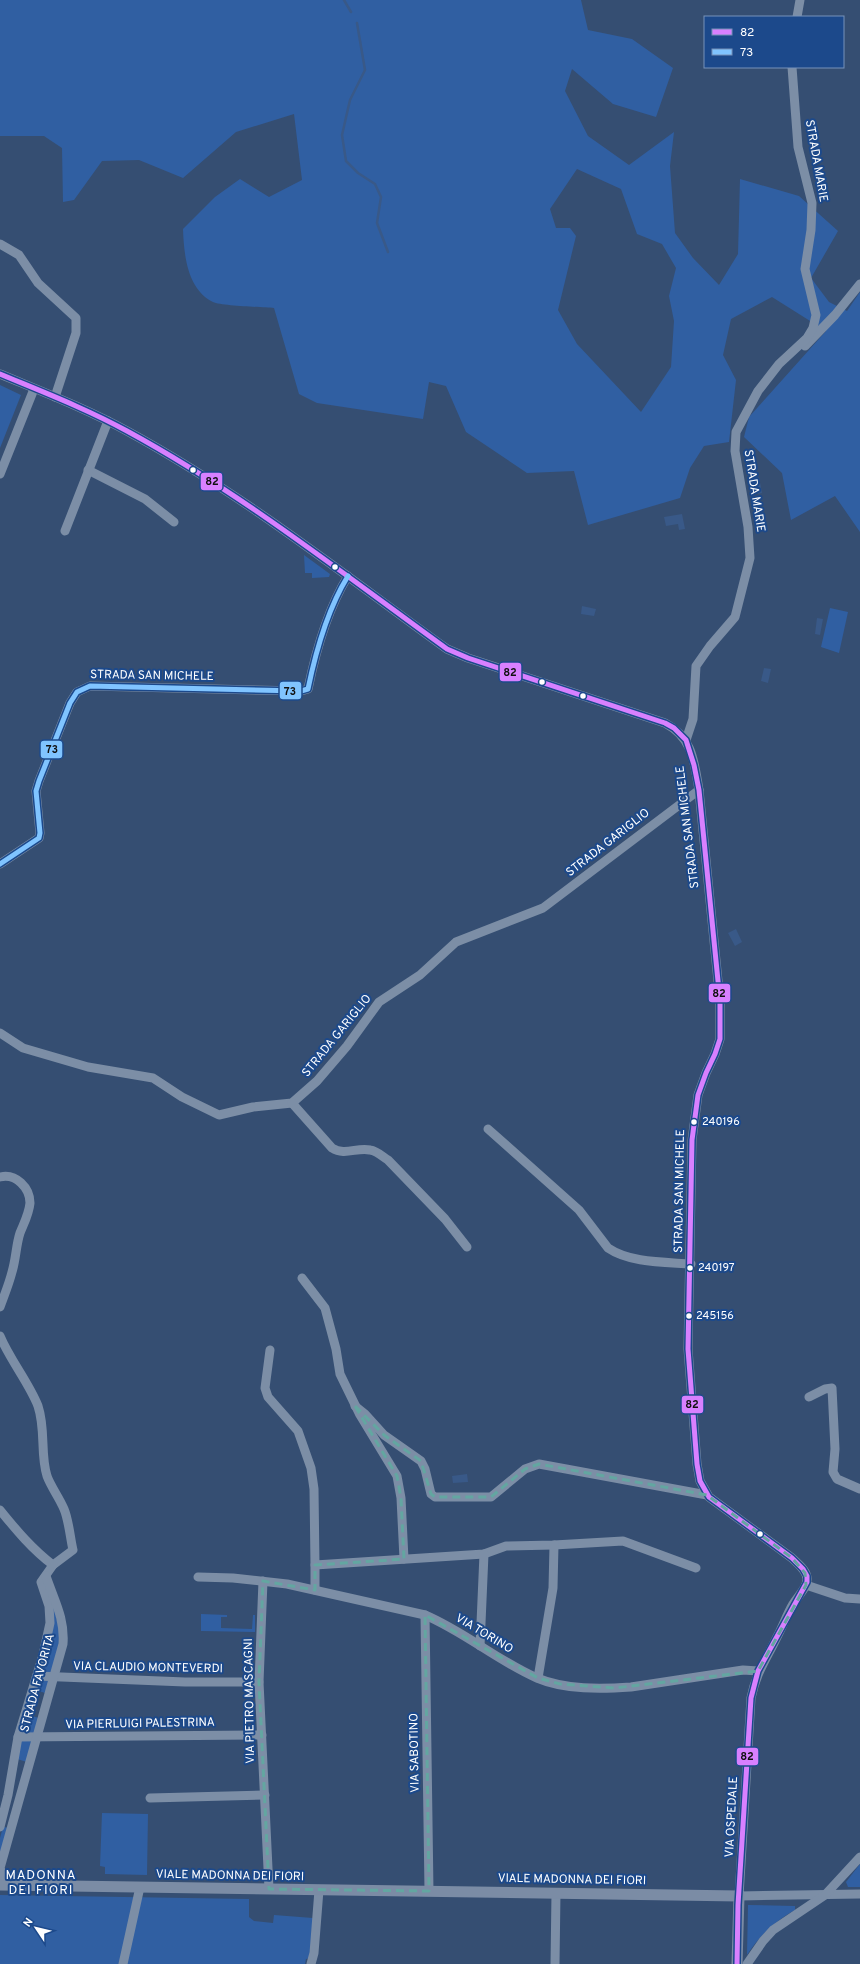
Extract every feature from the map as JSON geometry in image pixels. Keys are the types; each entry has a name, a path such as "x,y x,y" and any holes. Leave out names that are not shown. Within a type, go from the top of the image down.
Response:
{"main road":[{"name":"VIALE MADONNA DEI FIORI","path":"3,1885 739,1896"},
{"path":"737,1964 739,1896"}],"street":[{"path":"797,16 800,0"},
{"name":"STRADA MARIE","path":"686,740 693,719 696,666 710,646 735,617 750,558 748,527 735,451 736,432 748,407 758,391 786,358 807,338 813,328 816,315 805,268 811,230 812,203 796,131 792,68"},
{"path":"0,244 19,255 38,283 76,318 76,333 55,397"},
{"path":"786,358 794,356 816,336 860,284"},
{"name":"STRADA SAN MICHELE","path":"0,374 108,421 158,448 240,500 455,653 665,723 674,728 686,740 694,765 698,790 720,1001 720,1029 718,1045 701,1086 696,1106 691,1156 688,1360 697,1464 700,1482 707,1495 737,1519 792,1558 805,1573 807,1578 806,1585"},
{"path":"0,474 34,388"},
{"path":"65,531 108,421"},
{"path":"88,470 145,499 174,522"},
{"name":"STRADA SAN MICHELE","path":"0,864 39,838 40,833 36,791 38,781 70,703 78,692 90,686 301,691 308,689 313,662 321,638 340,589 348,576"},
{"name":"STRADA GARIGLIO","path":"292,1103 317,1081 347,1046 379,1002 420,975 456,942 543,908 698,790"},
{"path":"0,1034 23,1048 88,1067 153,1078 182,1097 219,1115 253,1107 292,1103 332,1148 339,1152 369,1150 376,1152 388,1160 445,1219 467,1247"},
{"name":"STRADA SAN MICHELE","path":"488,1130 579,1210 608,1248 614,1252 627,1256 652,1260 690,1264"},
{"path":"0,1178 10,1176 25,1187 29,1195 30,1204 18,1240 12,1271 0,1307"},
{"path":"302,1278 325,1308 336,1349 340,1374 355,1406 396,1476 401,1498 404,1559"},
{"name":"STRADA FAVORITA","path":"0,1336 20,1374 33,1394 38,1408 43,1427 44,1460 47,1475 64,1510 73,1550 53,1565 41,1582 49,1606 50,1623 18,1737 8,1795 0,1827"},
{"path":"270,1350 265,1388 268,1397 298,1431 311,1468 314,1489 315,1590"},
{"path":"809,1397 825,1388 832,1388 835,1449 833,1472 837,1479 860,1489"},
{"name":"STRADA SAN MICHELE","path":"355,1406 365,1414 384,1435 421,1461 425,1469 431,1494 435,1497 491,1497 525,1469 539,1464 707,1495"},
{"path":"0,1510 35,1552 53,1565"},
{"path":"315,1564 484,1554 506,1546 554,1545 623,1540 696,1568"},
{"path":"538,1678 553,1588 554,1545"},
{"path":"480,1646 484,1554"},
{"name":"STRADA FAVORITA","path":"3,1885 0,1868 21,1798 36,1738 63,1644 64,1629 61,1614 46,1576"},
{"name":"VIA TORINO","path":"198,1577 263,1581 315,1590 425,1615 442,1622 480,1646 538,1678 560,1684 615,1688 743,1670 758,1670"},
{"name":"VIA PIETRO MASCAGNI","path":"263,1581 259,1682 269,1888"},
{"path":"806,1585 846,1598 860,1598"},
{"name":"VIA OSPEDALE","path":"739,1896 751,1698 758,1670 774,1644 792,1605 806,1585"},
{"name":"VIA SABOTINO","path":"425,1615 429,1891"},
{"name":"VIA CLAUDIO MONTEVERDI","path":"36,1676 53,1678 185,1682 259,1682"},
{"name":"VIA PIERLUIGI PALESTRINA","path":"18,1737 36,1738 262,1734"},
{"path":"8,1795 21,1798"},
{"path":"150,1798 265,1795"},
{"path":"747,1964 762,1941 773,1930 825,1895 860,1857"},
{"name":"VIALE MADONNA DEI FIORI","path":"123,1964 140,1887"},
{"name":"VIALE MADONNA DEI FIORI","path":"310,1964 314,1953 320,1890"},
{"path":"555,1964 556,1893"},
{"name":"VIALE MADONNA DEI FIORI","path":"739,1896 860,1894"}],"highlighted area":[{"path":"355,1406 384,1435 421,1461 431,1494 435,1497 491,1497 525,1469 539,1464 707,1495 792,1558 805,1573 806,1585 758,1671 615,1688 560,1684 538,1678 425,1615 429,1891 269,1889 259,1682 263,1581 315,1590 315,1565 404,1559 401,1498 397,1476"}],"shaded area":[{"path":"0,0 581,0 588,30 632,39 673,68 656,117 613,104 572,69 565,91 588,136 629,165 674,132 670,166 675,233 693,258 719,285 738,254 740,179 799,196 838,231 811,278 829,302 847,311 860,292 860,532 835,496 791,520 782,473 744,437 749,417 826,331 772,297 731,319 723,355 736,380 729,442 704,446 690,468 680,498 588,525 574,471 527,473 466,432 446,386 429,382 423,419 317,403 299,394 274,308 213,302 197,289 192,280 186,260 183,229 215,197 240,179 269,197 302,180 294,114 236,132 183,178 139,160 102,161 74,200 63,202 62,148 44,136 0,136","holes":["577,169 621,189 637,234 662,244 676,268 669,296 674,321 671,367 641,412 577,344 558,310 576,236 570,228 556,228 550,209"]},
{"path":"0,385 21,395 0,448"},
{"path":"759,477 762,493 758,494 754,479"},
{"path":"682,514 685,529 679,530 678,524 666,526 664,517"},
{"path":"304,555 330,574 329,577 312,578 312,573 305,573"},
{"path":"582,606 596,609 594,616 581,614"},
{"path":"830,608 848,612 839,653 821,647"},
{"path":"817,618 823,619 820,635 815,634"},
{"path":"764,668 771,669 768,683 761,681"},
{"path":"736,929 742,942 735,946 728,933"},
{"path":"467,1474 468,1482 453,1483 452,1476"},
{"path":"53,1604 61,1637 52,1673 43,1671"},
{"path":"201,1614 227,1615 227,1617 221,1617 221,1628 252,1629 253,1615 255,1615 255,1632 201,1631"},
{"path":"39,1679 50,1680 45,1693 36,1690"},
{"path":"28,1715 39,1718 35,1733 22,1734"},
{"path":"21,1741 32,1741 27,1762 17,1759"},
{"path":"102,1813 148,1814 147,1875 105,1874 105,1867 100,1866"},
{"path":"3,1827 10,1828 0,1861 0,1838"},
{"path":"860,1864 860,1887 848,1887 846,1882"},
{"path":"0,1895 249,1899 249,1917 254,1921 273,1923 274,1915 313,1918 310,1958 306,1959 305,1964 0,1964"},
{"path":"748,1905 795,1906 795,1910 780,1919 768,1930 757,1941 747,1955"}],"waterway":[{"path":"344,0 351,12"},
{"path":"357,23 365,70 350,100 342,135 346,161 358,173 375,184 381,197 377,223 388,252"}],"transit line":[{"name":"82","path":"0,374 96,415 169,455 251,507 447,649 468,658 665,723 674,728 686,740 694,765 699,790 720,1001 720,1039 698,1095 692,1140 688,1349 697,1464 700,1481 709,1497 792,1558 803,1569 807,1576 807,1582 758,1671 751,1698 738,1905 737,1964"},
{"name":"73","path":"0,864 39,838 40,833 36,791 70,703 77,692 90,686 301,691 308,689 328,616 348,576"}],"place":[{"name":"240196","path":"694,1122"},
{"name":"240197","path":"690,1268"},
{"name":"245156","path":"689,1316"}],"district":[{"name":"MADONNA DEI FIORI","path":"41,1884"}]}
